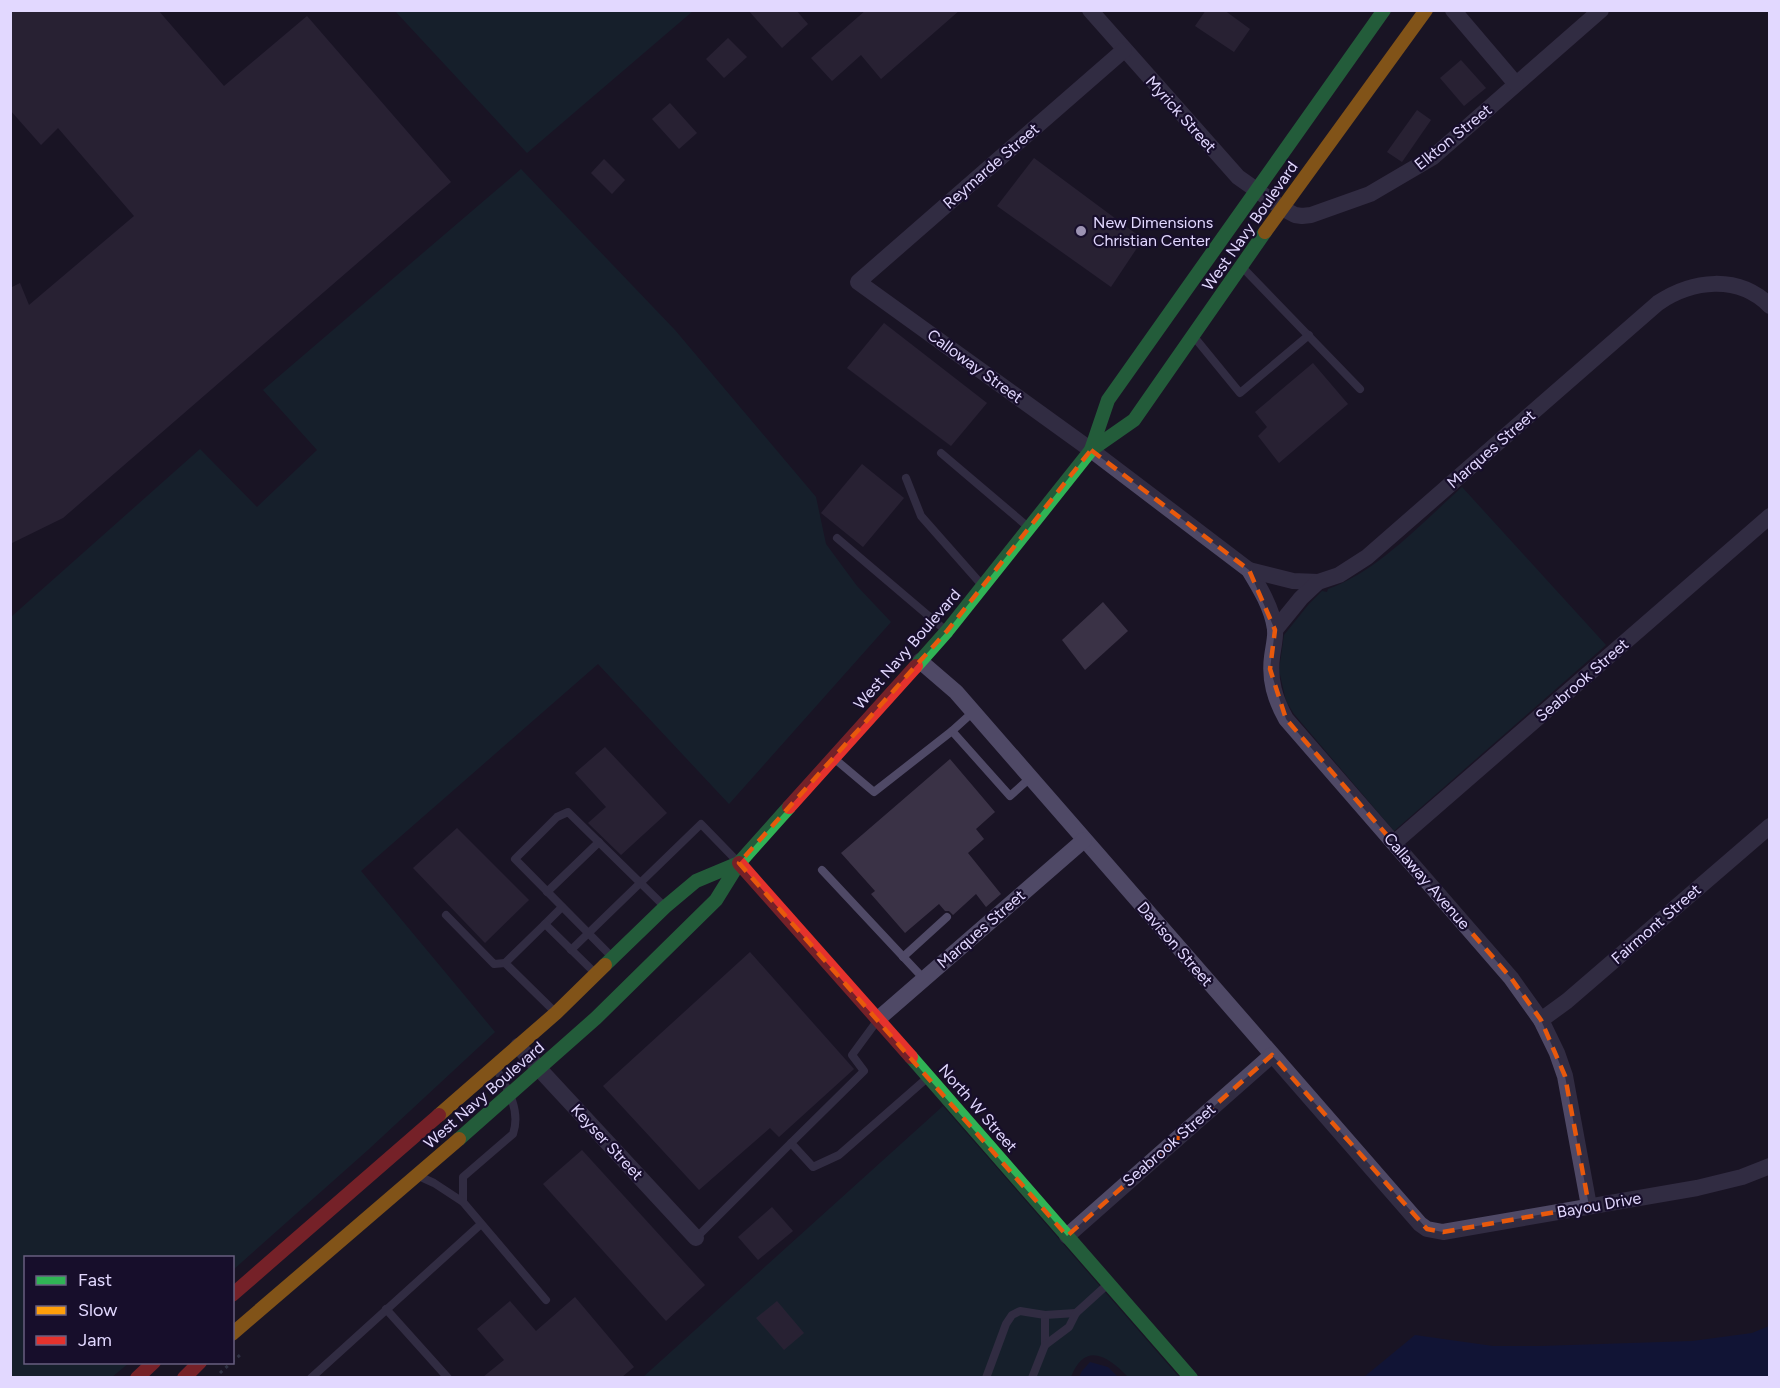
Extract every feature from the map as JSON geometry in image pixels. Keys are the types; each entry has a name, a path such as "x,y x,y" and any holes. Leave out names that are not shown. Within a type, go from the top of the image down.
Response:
{"main road":[{"name":"West Navy Boulevard","path":"1091,450 1108,400 1383,10"},
{"name":"West Navy Boulevard","path":"234,1332 539,1069 639,977 716,900 739,862 947,631 1091,450 1134,420 1241,265 1426,10"},
{"name":"West Navy Boulevard","path":"234,1293 556,1013 665,907 696,881 739,862"},
{"name":"North W Street","path":"739,862 1191,1377"},
{"path":"137,1377 152,1364"},
{"path":"184,1377 198,1364"}],"street":[{"name":"Myrick Street","path":"1089,10 1229,168 1282,208"},
{"path":"1453,10 1516,84"},
{"name":"Elkton Street","path":"1282,208 1295,215 1311,215 1351,202 1390,184 1433,157 1601,10"},
{"name":"Reymarde Street","path":"858,282 1124,50"},
{"name":"Calloway Street","path":"858,282 1091,450"},
{"name":"Marques Street","path":"1275,630 1301,598 1318,582 1339,575 1367,557 1658,303 1673,293 1690,286 1717,283 1745,290 1770,306"},
{"name":"Callaway Avenue","path":"1091,450 1249,570 1262,592 1275,630 1270,669 1272,687 1286,719 1511,978 1541,1020 1557,1053 1564,1076 1589,1206"},
{"name":"Seabrook Street","path":"1394,843 1770,516"},
{"name":"Callaway Avenue","path":"1249,570 1293,581 1318,582"},
{"name":"Davison Street","path":"920,661 941,678 973,712 1412,1216 1427,1229"},
{"name":"Fairmont Street","path":"1541,1020 1567,1001 1770,826"},
{"name":"Marques Street","path":"878,1019 1084,840"},
{"name":"Keyser Street","path":"518,1046 696,1238"},
{"name":"Seabrook Street","path":"1067,1236 1272,1055"},
{"name":"Bayou Drive","path":"1427,1229 1443,1232 1697,1188 1742,1177 1770,1166"}],"lane":[{"path":"1241,265 1360,389"},
{"path":"1192,335 1239,393 1309,335"},
{"path":"941,453 1029,528"},
{"path":"906,478 921,516 983,586"},
{"path":"837,538 947,631"},
{"path":"834,758 874,792 973,712"},
{"path":"952,731 1010,796 1030,778"},
{"path":"614,959 516,859 557,817 568,812 665,907"},
{"path":"571,950 701,824 739,862"},
{"path":"547,892 599,842"},
{"path":"822,870 924,979"},
{"path":"446,915 494,964 505,963 562,907"},
{"path":"903,957 947,917"},
{"path":"545,924 597,975"},
{"path":"505,963 556,1013"},
{"path":"696,1238 864,1071 852,1055 878,1019"},
{"path":"463,1202 463,1177 513,1134 516,1125 510,1094 495,1067"},
{"path":"791,1143 813,1167 839,1155 928,1077"},
{"path":"417,1176 434,1183 463,1202 546,1300"},
{"path":"310,1377 481,1224"},
{"path":"1045,1345 1069,1327 1076,1313 1109,1284"},
{"path":"386,1309 448,1377"},
{"path":"986,1377 1006,1324 1012,1315 1020,1311 1045,1315 1076,1313"},
{"path":"1032,1377 1045,1345 1045,1315"}],"path":[{"path":"214,1377 230,1364"}],"highlighted area":[{"path":"1091,450 1249,570 1275,630 1270,669 1286,719 1511,978 1541,1020 1565,1076 1589,1206 1443,1232 1427,1229 1272,1055 1067,1236 739,863 947,631"}],"green space":[{"path":"395,11 693,11 527,153"},
{"path":"521,169 675,330 816,497 826,544 857,586 891,622 729,804 598,664 361,871 495,1032 369,1149 234,1269 234,1256 24,1256 24,1364 128,1364 112,1377 11,1377 11,617 200,449 257,507 317,450 263,390"},
{"path":"1462,487 1606,645 1394,831 1294,714 1286,701 1279,670 1284,635 1322,591 1327,592 1328,589 1364,571 1382,558"},
{"path":"943,1106 1179,1377 1128,1377 1105,1358 1090,1356 1083,1359 1071,1377 642,1378"}],"shaded area":[{"path":"1769,1326 1769,1377 1364,1377 1415,1335 1493,1346 1540,1346 1692,1341 1752,1333"},
{"path":"1090,1362 1108,1367 1118,1377 1079,1377"}],"building":[{"path":"10,10 158,10 224,86 307,16 451,182 63,518 10,544 10,288 20,283 29,305 134,216 58,128 41,145 10,110"},
{"path":"748,10 796,10 808,24 782,48"},
{"path":"866,10 960,10 881,79 861,55 832,81 811,58"},
{"path":"1206,10 1224,10 1250,29 1234,52 1195,26"},
{"path":"728,38 747,57 724,78 706,59"},
{"path":"1461,60 1486,88 1464,106 1440,78"},
{"path":"670,103 697,133 679,149 652,119"},
{"path":"1417,110 1431,120 1402,162 1387,152"},
{"path":"1034,158 1143,239 1111,287 997,206"},
{"path":"604,159 625,180 612,194 591,173"},
{"path":"884,323 987,403 951,446 847,368"},
{"path":"1313,363 1348,404 1279,463 1258,436 1267,427 1255,412"},
{"path":"862,464 904,498 863,547 821,513"},
{"path":"1103,602 1128,631 1085,670 1062,640"},
{"path":"605,747 667,813 621,855 588,823 606,807 575,773"},
{"path":"950,759 995,812 976,829 984,839 968,853 1001,894 986,907 976,894 953,915 939,904 905,933 871,894 875,891 841,853"},
{"path":"457,828 529,900 485,943 413,868"},
{"path":"750,952 854,1069 779,1137 770,1128 699,1190 603,1086"},
{"path":"582,1150 705,1285 666,1321 543,1184"},
{"path":"772,1207 793,1231 758,1260 738,1237"},
{"path":"575,1297 634,1367 622,1377 483,1377 504,1360 477,1329 510,1301 536,1331"},
{"path":"777,1301 804,1333 784,1350 756,1318"}],"traffic: fast":[{"path":"1091,450 1108,400 1384,10"},
{"path":"916,666 947,631 1091,450 1134,420 1265,232"},
{"path":"459,1139 596,1018 716,900 739,863 789,807"},
{"path":"605,965 665,907 696,881 739,863"},
{"path":"911,1057 1191,1378"}],"traffic: slow":[{"path":"1265,232 1426,10"},
{"path":"439,1115 556,1013 605,965"},
{"path":"234,1332 459,1139"}],"traffic: jam":[{"path":"789,807 916,666"},
{"path":"739,863 911,1057"},
{"path":"234,1293 439,1115"},
{"path":"137,1378 152,1364"},
{"path":"184,1378 198,1364"}],"place":[{"name":"New Dimensions Christian Center","path":"1081,231"}]}
